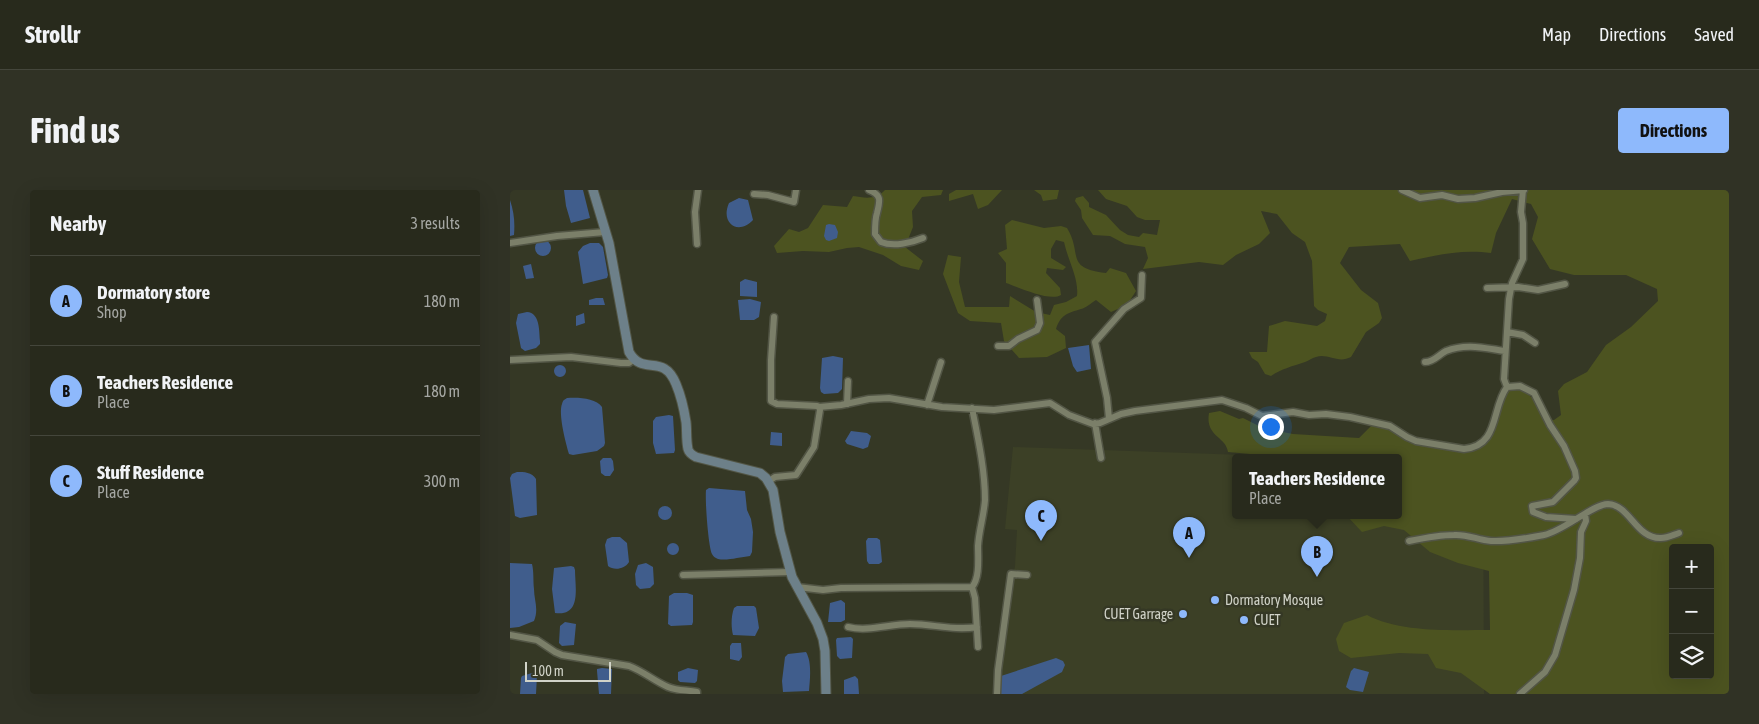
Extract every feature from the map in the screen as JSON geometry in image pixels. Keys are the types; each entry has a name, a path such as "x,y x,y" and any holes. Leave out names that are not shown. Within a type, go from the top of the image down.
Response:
{"main road":[{"path":"593,190 606,232 628,348 634,359 645,364 662,366 671,373 680,394 684,411 688,450 692,456 756,471 769,481 773,490 780,532 790,572 823,640 826,694"}],"street":[{"path":"697,244 695,212 698,190"},
{"path":"754,194 768,195 794,202 796,190"},
{"path":"869,190 876,193 879,197 880,205 875,234 881,242 895,244 912,242 923,238"},
{"path":"1402,190 1420,198 1442,195 1458,199 1524,190 1521,212 1523,259 1512,288 1506,332 1504,379 1507,387"},
{"path":"510,243 557,236 606,232"},
{"path":"1109,419 1107,398 1095,342 1124,309 1141,298 1142,275"},
{"path":"1487,288 1518,287 1538,290 1565,284"},
{"path":"998,346 1010,346 1018,339 1037,330 1040,323 1037,300"},
{"path":"774,317 771,401 777,404 819,407 869,399 889,398 927,405 994,410 1050,403 1069,415 1095,424 1135,411 1222,400 1262,416 1293,412 1309,415 1350,416 1390,426 1416,441 1464,449 1472,448 1493,430 1500,399 1507,387"},
{"path":"1506,332 1522,334 1535,343"},
{"path":"1425,362 1431,362 1444,352 1464,346 1491,348 1505,352"},
{"path":"510,360 571,357 621,364 629,363 634,359"},
{"path":"927,405 941,362"},
{"path":"847,404 848,381"},
{"path":"1507,387 1520,386 1534,393 1550,425 1571,458 1575,471 1576,478 1574,481 1553,502 1532,506 1533,512 1546,518 1576,519"},
{"path":"769,481 775,477 796,475 814,447 819,407"},
{"path":"972,408 983,471 985,503 980,532 977,571 972,587 975,598 978,647"},
{"path":"1095,424 1101,458"},
{"path":"1409,541 1454,535 1470,535 1491,541 1546,534 1563,528 1599,505 1610,504 1621,508 1633,523 1650,535 1659,538 1679,533"},
{"path":"1520,694 1545,672 1555,655 1574,590 1580,558 1580,532 1586,520 1585,514"},
{"path":"683,575 790,572"},
{"path":"997,694 998,670 1011,574 1027,575"},
{"path":"797,587 823,590 841,588 972,587"},
{"path":"848,627 863,629 910,624 964,629 977,627"},
{"path":"510,635 537,640 555,652 571,657 629,666 638,669 670,688 697,692 697,694"}],"shaded area":[{"name":"CUET","path":"1013,447 1232,455 1232,519 1402,519 1402,514 1483,464 1484,694 995,694 994,681 1015,566 1017,530 1005,529"}],"green space":[{"path":"885,190 943,190 941,195 922,197 912,211 913,227 905,247 923,261 919,270 901,266 883,255 859,247 829,252 777,253 774,246 789,229 799,232 808,228 823,205 847,207 853,196 874,197"},
{"path":"956,190 1002,190 988,205 978,209 973,194 949,201 949,194"},
{"path":"1034,190 1059,190 1057,199 1043,201 1041,195"},
{"path":"1098,190 1729,190 1729,694 1490,694 1461,673 1436,668 1428,654 1399,653 1351,658 1339,651 1336,639 1344,623 1367,615 1380,621 1411,628 1490,630 1489,571 1458,563 1430,552 1404,530 1384,526 1362,532 1350,519 1402,519 1402,454 1250,454 1228,452 1224,443 1210,427 1209,413 1220,411 1239,419 1243,418 1263,428 1293,434 1359,438 1372,425 1388,428 1417,444 1465,450 1489,439 1494,433 1506,394 1512,388 1524,391 1533,399 1545,421 1554,420 1561,415 1558,391 1564,384 1587,372 1606,345 1631,327 1658,301 1657,289 1626,275 1574,275 1550,269 1532,239 1538,217 1531,204 1512,199 1496,233 1491,253 1460,252 1410,261 1400,244 1349,247 1340,263 1361,290 1378,303 1382,318 1379,323 1366,332 1351,357 1337,359 1320,356 1271,376 1265,374 1249,352 1267,352 1269,326 1285,321 1317,326 1325,321 1327,314 1314,306 1312,261 1305,242 1292,233 1277,214 1261,211 1270,233 1259,244 1236,255 1223,265 1199,262 1143,269 1148,258 1145,247 1125,244 1110,236 1093,235 1082,218 1081,210 1075,201 1076,198 1083,196 1089,203 1089,207 1106,215 1120,230 1128,235 1139,237 1143,233 1157,235 1160,220 1145,220 1137,217 1127,206 1106,199"},
{"path":"1012,220 1044,228 1061,226 1067,228 1072,237 1079,263 1084,268 1106,273 1110,268 1126,273 1136,291 1127,305 1111,312 1096,300 1085,308 1066,315 1060,320 1056,329 1065,336 1066,348 1047,357 1019,358 1004,341 1001,323 970,321 958,313 943,274 948,255 961,257 959,282 965,307 1009,307 1010,296 1036,312 1050,315 1054,305 1066,302 1077,296 1075,276 1064,242 1056,240 1051,249 1051,258 1066,267 1063,270 1047,268 1046,273 1060,288 1061,295 1049,297 1006,283 1006,263 998,253 1007,249 1005,225"}],"water":[{"path":"564,190 583,190 590,218 571,223"},
{"path":"739,198 748,200 753,220 747,225 736,227 729,221 727,210 729,203"},
{"path":"510,200 513,213 514,235 510,236"},
{"path":"826,225 835,225 838,232 837,238 829,241 824,236"},
{"path":"543,240 549,242 551,248 549,254 543,256 537,254 535,248 537,242"},
{"path":"590,243 599,243 603,247 608,275 607,278 583,284 578,252 583,246"},
{"path":"531,264 534,278 526,279 523,266"},
{"path":"745,279 757,282 757,297 740,296 740,282"},
{"path":"603,298 605,305 589,305 589,300"},
{"path":"750,299 761,302 759,317 754,320 740,320 738,300"},
{"path":"527,312 534,315 537,319 540,344 536,348 525,351 521,348 516,323 518,314"},
{"path":"584,313 585,323 576,326 576,316"},
{"path":"1089,345 1091,369 1077,372 1073,366 1068,348"},
{"path":"833,356 843,358 842,389 838,393 824,394 820,388 822,358"},
{"path":"560,365 566,371 560,377 554,371"},
{"path":"567,398 591,400 602,407 605,443 597,451 569,454 561,415 562,403"},
{"path":"673,416 674,453 656,454 653,443 653,421 656,417"},
{"path":"851,431 867,433 871,436 868,447 863,449 847,444 845,441"},
{"path":"771,432 782,433 782,446 770,445"},
{"path":"603,458 611,458 613,461 614,470 610,476 605,476 601,473 600,461"},
{"path":"525,472 536,479 537,515 520,518 515,516 510,478 512,474"},
{"path":"709,488 745,491 747,510 753,532 750,556 718,559 712,555 706,512 706,490"},
{"path":"665,506 670,508 672,513 670,518 665,520 660,518 658,513 660,508"},
{"path":"620,537 627,543 629,562 619,568 608,566 605,545 607,539"},
{"path":"868,538 880,540 882,562 879,564 869,564 867,561 866,541"},
{"path":"673,543 679,549 673,555 667,549"},
{"path":"510,563 532,564 536,609 534,621 519,627 510,628"},
{"path":"646,563 653,567 654,584 650,588 640,589 636,585 635,574 638,565"},
{"path":"571,566 575,570 576,592 573,606 564,613 555,613 552,589 554,568"},
{"path":"674,593 693,595 692,625 671,626 668,624 669,596"},
{"path":"841,600 845,603 845,620 841,622 828,622 830,603"},
{"path":"737,606 754,606 756,608 759,628 755,636 733,635 732,614"},
{"path":"565,622 576,624 574,645 562,646 559,643 560,626"},
{"path":"851,637 853,639 852,658 840,659 837,656 837,638"},
{"path":"732,643 741,643 742,657 739,661 730,659 730,646"},
{"path":"806,652 810,666 809,691 783,692 782,681 785,657 788,654"},
{"path":"1056,658 1063,661 1065,665 1062,672 1022,694 999,694 999,678 1001,676"},
{"path":"688,668 698,670 695,683 680,682 678,680 678,672"},
{"path":"1354,668 1369,672 1363,692 1350,690 1346,687 1351,671"},
{"path":"597,669 612,669 611,694 599,694"},
{"path":"532,673 537,675 536,694 520,694 522,676"},
{"path":"855,676 858,679 859,694 844,694 844,680"}],"place":[{"name":"Stuff Residence","path":"1041,541"},
{"name":"Dormatory store","path":"1189,558"},
{"name":"Teachers Residence","path":"1317,577"},
{"name":"Dormatory Mosque","path":"1215,600"},
{"name":"CUET Garrage","path":"1183,614"},
{"name":"CUET","path":"1244,620"}]}
